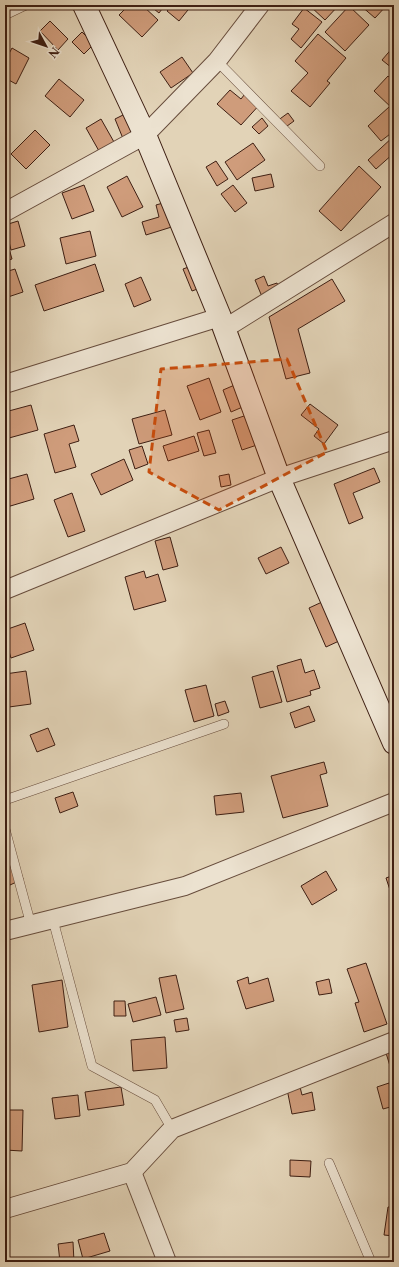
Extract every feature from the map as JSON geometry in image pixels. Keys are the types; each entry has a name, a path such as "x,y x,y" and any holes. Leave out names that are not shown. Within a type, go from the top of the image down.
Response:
{"street":[{"path":"84,5 146,136 222,323 279,478 394,743"},
{"path":"5,212 146,136 216,61 260,5"},
{"path":"5,384 222,323 394,223"},
{"path":"5,590 279,478 394,440"},
{"path":"5,932 186,886 394,802"},
{"path":"5,1209 132,1172 172,1129 394,1041"},
{"path":"132,1172 167,1262"}],"lane":[{"path":"5,15 26,5"},
{"path":"216,61 320,166"},
{"path":"5,800 224,724"},
{"path":"5,830 31,925"},
{"path":"53,920 92,1066 155,1100 172,1129"},
{"path":"329,1163 371,1262"}],"highlighted area":[{"path":"287,359 327,452 219,510 149,472 161,369"}],"building":[{"path":"119,5 142,5 158,20 142,37 119,15 124,10"},
{"path":"149,5 165,5 159,13"},
{"path":"172,5 192,5 179,21 167,11"},
{"path":"309,5 339,5 325,20"},
{"path":"360,5 387,5 375,18"},
{"path":"349,6 369,25 345,51 325,32"},
{"path":"304,8 322,22 301,48 291,39 299,29 292,24"},
{"path":"50,21 68,39 58,50 40,31"},
{"path":"82,32 94,44 84,54 72,42"},
{"path":"318,34 346,58 327,81 330,83 310,107 291,91 308,73 295,61"},
{"path":"394,46 394,66 392,68 382,60"},
{"path":"12,48 29,58 16,84 5,78 5,61"},
{"path":"182,57 193,73 171,88 160,72"},
{"path":"388,76 394,81 394,110 374,91"},
{"path":"59,79 84,100 70,117 45,96"},
{"path":"230,90 241,99 248,90 262,102 241,125 217,104"},
{"path":"389,107 394,113 394,131 381,141 368,126"},
{"path":"129,112 138,135 124,141 115,119"},
{"path":"288,113 294,121 283,129 277,121"},
{"path":"262,118 268,126 259,134 252,127"},
{"path":"101,119 114,142 99,151 86,128"},
{"path":"35,130 50,145 26,169 11,154"},
{"path":"394,136 394,153 376,169 368,160"},
{"path":"253,143 265,160 237,180 225,162"},
{"path":"216,161 228,179 217,186 206,167"},
{"path":"359,166 381,187 341,231 319,211"},
{"path":"271,174 274,187 255,191 252,178"},
{"path":"127,176 143,207 122,217 107,187"},
{"path":"84,185 94,211 72,219 62,193"},
{"path":"233,185 247,203 235,212 221,194"},
{"path":"170,201 178,225 146,235 142,222 159,217 156,205"},
{"path":"18,221 25,246 11,250 5,225"},
{"path":"90,231 96,256 66,264 60,238"},
{"path":"6,238 12,259 5,261 5,239"},
{"path":"95,264 104,291 44,311 35,285"},
{"path":"194,265 203,287 192,291 183,269"},
{"path":"15,269 23,292 5,298 5,272"},
{"path":"264,276 268,286 277,283 281,292 263,299 255,280"},
{"path":"141,277 151,300 134,307 125,284"},
{"path":"332,279 345,301 298,329 310,373 286,379 269,317"},
{"path":"209,378 221,412 200,420 187,386"},
{"path":"237,384 245,406 231,412 223,390"},
{"path":"310,404 338,425 324,444 314,436 319,429 301,415"},
{"path":"31,405 38,430 9,438 5,424 5,412"},
{"path":"165,410 172,435 139,444 132,419"},
{"path":"247,415 257,445 242,450 232,420"},
{"path":"74,425 79,441 69,444 76,467 55,473 44,434"},
{"path":"209,430 216,453 204,456 197,433"},
{"path":"194,436 199,451 168,461 163,446"},
{"path":"142,446 148,464 135,469 129,450"},
{"path":"124,459 133,480 101,495 91,474"},
{"path":"374,468 380,482 353,493 363,518 349,524 334,484"},
{"path":"27,474 34,499 7,507 5,501 5,480"},
{"path":"229,474 231,485 221,487 219,476"},
{"path":"72,493 85,531 68,537 54,500"},
{"path":"170,537 178,566 163,570 155,541"},
{"path":"281,547 289,563 266,574 258,558"},
{"path":"144,571 146,578 158,574 166,601 134,610 125,577"},
{"path":"322,602 339,641 326,647 309,608"},
{"path":"25,623 34,650 11,658 5,638 5,630"},
{"path":"301,659 305,673 314,670 320,688 310,691 311,695 287,702 277,666"},
{"path":"26,671 31,704 9,707 5,674"},
{"path":"273,671 282,702 260,708 252,677"},
{"path":"206,685 214,716 194,722 185,690"},
{"path":"225,701 229,712 218,716 215,704"},
{"path":"309,706 315,721 295,728 290,713"},
{"path":"48,728 55,745 37,752 30,735"},
{"path":"324,762 327,773 320,775 328,806 283,818 271,776"},
{"path":"73,792 78,806 60,813 55,798"},
{"path":"241,793 244,812 216,815 214,796"},
{"path":"18,864 23,879 10,885 5,869"},
{"path":"326,871 337,890 312,905 301,886"},
{"path":"394,875 394,899 393,899 386,878"},
{"path":"366,963 387,1024 364,1032 355,1003 359,1002 347,969"},
{"path":"176,975 184,1009 166,1013 159,978"},
{"path":"248,977 249,984 268,978 274,1001 246,1009 237,981"},
{"path":"329,979 332,993 319,995 316,982"},
{"path":"62,980 68,1027 39,1032 32,985"},
{"path":"156,997 161,1015 133,1022 128,1004"},
{"path":"114,1001 125,1001 126,1016 114,1016"},
{"path":"187,1018 189,1030 176,1032 174,1020"},
{"path":"165,1037 167,1068 133,1071 131,1040"},
{"path":"394,1051 394,1079 386,1053"},
{"path":"389,1083 394,1100 394,1106 383,1109 377,1087"},
{"path":"121,1087 124,1105 88,1110 85,1092"},
{"path":"300,1087 302,1095 312,1092 315,1110 292,1114 287,1089"},
{"path":"78,1095 80,1116 55,1119 52,1098"},
{"path":"5,1110 23,1110 22,1151 5,1150"},
{"path":"290,1160 311,1161 310,1177 290,1176"},
{"path":"388,1207 394,1207 394,1236 384,1235"},
{"path":"104,1233 110,1251 83,1259 78,1240"},
{"path":"73,1242 74,1262 60,1262 58,1244"}]}
